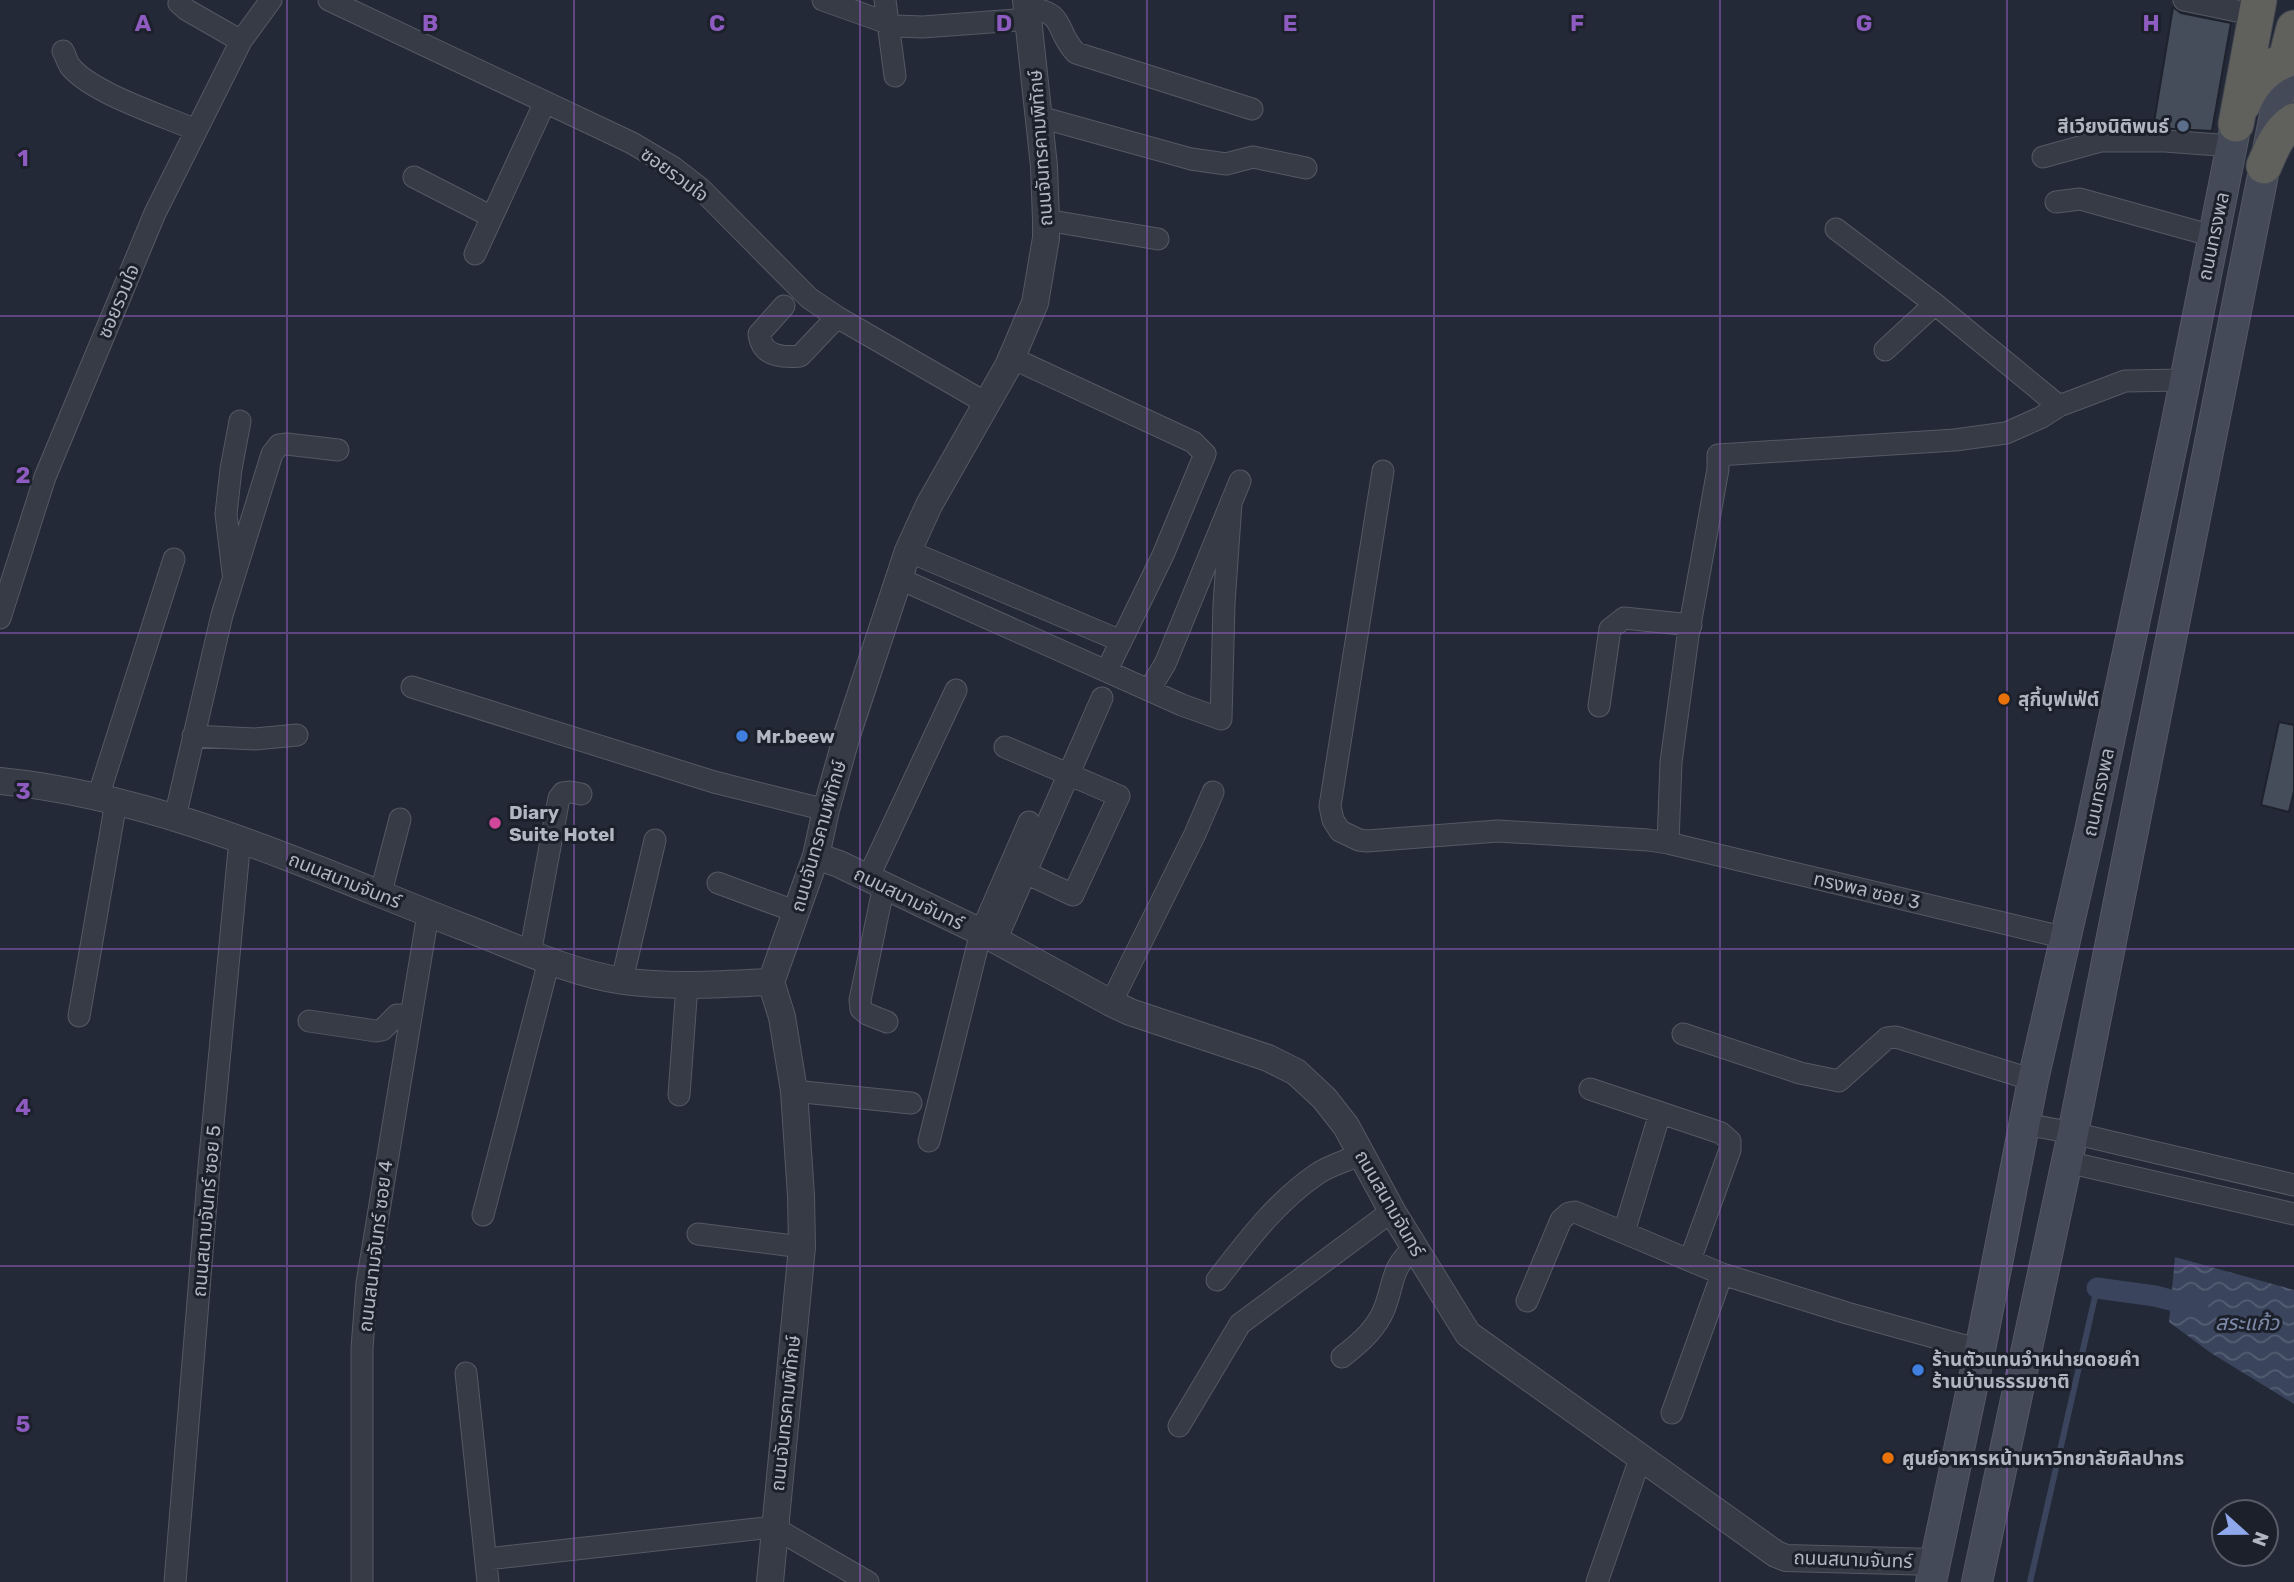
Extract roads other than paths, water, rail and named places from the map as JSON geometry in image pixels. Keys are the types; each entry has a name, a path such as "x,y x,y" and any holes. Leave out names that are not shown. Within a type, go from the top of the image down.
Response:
{"highway":[{"path":"2234,135 2247,93 2262,73 2292,53 2264,16 2259,5"},
{"name":"ถนนทรงพล","path":"2234,135 2259,5"},
{"path":"2264,166 2273,144 2294,121"}],"main road":[{"name":"ถนนทรงพล","path":"1977,1582 2073,1133 2264,166 2292,53"},
{"name":"ถนนทรงพล","path":"1933,1577 2033,1080 2066,938 2185,380 2234,135"}],"street":[{"path":"180,0 180,4 187,10 241,41"},
{"name":"ซอยรวมใจ","path":"328,0 632,143 674,168 700,188 809,298 836,317 985,403"},
{"path":"823,0 888,24 923,27 1028,9 1045,10 1053,15 1067,44 1076,53 1252,109"},
{"path":"885,0 895,76"},
{"path":"2184,0 2259,5"},
{"name":"ซอยรวมใจ","path":"0,618 45,477 155,213 241,41 263,3"},
{"name":"ถนนจันทรคามพิทักษ์","path":"770,1582 773,1527 802,1247 802,1196 794,1091 782,1017 771,982 816,856 826,810 908,551 929,505 1012,358 1035,303 1046,238 1046,220 1040,117 1028,9"},
{"path":"64,51 70,65 84,79 196,130"},
{"path":"475,254 545,102"},
{"path":"1040,117 1203,162 1226,164 1253,157 1306,168"},
{"path":"2043,157 2101,141 2165,141 2234,135"},
{"path":"414,177 492,217"},
{"path":"2056,202 2080,199 2213,236"},
{"path":"1046,220 1158,239"},
{"path":"1836,229 1935,304 2059,406"},
{"path":"1885,350 1935,304"},
{"path":"784,306 759,334 760,345 770,354 785,358 800,356 836,317"},
{"path":"1012,358 1193,442 1205,454 1163,555 1107,670"},
{"path":"1668,843 1671,762 1718,469 1718,455 1942,441 2006,433 2059,406 2125,381 2185,380"},
{"path":"234,579 226,514 240,421"},
{"path":"175,817 222,615 272,454 279,445 287,444 338,450"},
{"name":"ทรงพล ซอย 3","path":"1382,471 1331,806 1333,820 1340,831 1367,841 1498,831 1668,843 2066,938"},
{"path":"1149,690 1165,664 1240,481"},
{"path":"898,578 1220,719 1231,503"},
{"path":"908,551 1121,641"},
{"path":"79,1016 107,800 174,559"},
{"path":"1599,706 1608,637 1610,629 1618,621 1624,618 1691,625"},
{"path":"412,687 714,782 826,810"},
{"path":"887,1022 867,1014 861,1009 860,1000 876,881 956,690"},
{"path":"989,936 1026,873 1102,698"},
{"path":"193,736 255,739 297,735"},
{"path":"1005,747 1119,796 1073,895 1026,873"},
{"name":"ถนนสนามจันทร์","path":"0,781 107,800 175,817 297,860 380,896 540,958 622,981 687,985 771,982"},
{"path":"1111,1003 1187,852 1213,792"},
{"path":"483,1215 540,958 559,798 563,793 581,794"},
{"path":"380,896 400,819"},
{"path":"929,1140 989,936 1029,822"},
{"name":"ถนนสนามจันทร์ ซอย 5","path":"175,1582 208,1180 240,839"},
{"path":"622,981 655,840"},
{"name":"ถนนสนามจันทร์","path":"816,856 876,881 989,936 1130,1012 1268,1058 1296,1072 1324,1098 1346,1126 1392,1211 1468,1334 1776,1554 1786,1558 1933,1577"},
{"path":"718,883 797,912"},
{"name":"ถนนสนามจันทร์ ซอย 4","path":"362,1582 362,1348 367,1283 428,914"},
{"path":"679,1095 687,985"},
{"path":"309,1021 376,1031 382,1030 397,1016 411,1016"},
{"path":"1683,1034 1800,1073 1834,1080 1844,1078 1887,1038 1896,1037 2033,1080"},
{"path":"1590,1089 1727,1137 1731,1146 1690,1260"},
{"path":"794,1091 911,1102"},
{"path":"1624,1232 1660,1113"},
{"path":"2025,1124 2294,1185"},
{"path":"1217,1280 1253,1233 1278,1206 1318,1173 1361,1154"},
{"path":"2067,1162 2294,1214"},
{"path":"1180,1426 1240,1324 1392,1211"},
{"path":"1527,1301 1561,1220 1574,1212 1722,1274 1980,1350"},
{"path":"698,1234 802,1247"},
{"path":"1342,1357 1373,1329 1382,1315 1397,1266 1402,1257 1415,1248"},
{"path":"1672,1413 1722,1274"},
{"path":"466,1373 488,1582"},
{"path":"1597,1582 1641,1456"},
{"path":"487,1559 773,1527 868,1582"}],"water":[{"name":"สระแก้ว","path":"2175,1257 2294,1290 2294,1404 2211,1353 2169,1322"}],"waterway":[{"path":"2030,1582 2097,1288"},
{"path":"2097,1288 2155,1296 2198,1307"}],"place":[{"name":"สีเวียงนิติพนธ์","path":"2183,126"},
{"name":"สุกี้บุฟเฟ่ต์","path":"2004,699"},
{"name":"Mr.beew","path":"742,736"},
{"name":"Diary Suite Hotel","path":"495,823"},
{"name":"ร้านตัวแทนจำหน่ายดอยคำ ร้านบ้านธรรมชาติ","path":"1918,1370"},
{"name":"ศูนย์อาหารหน้ามหาวิทยาลัยศิลปากร","path":"1888,1458"}]}
